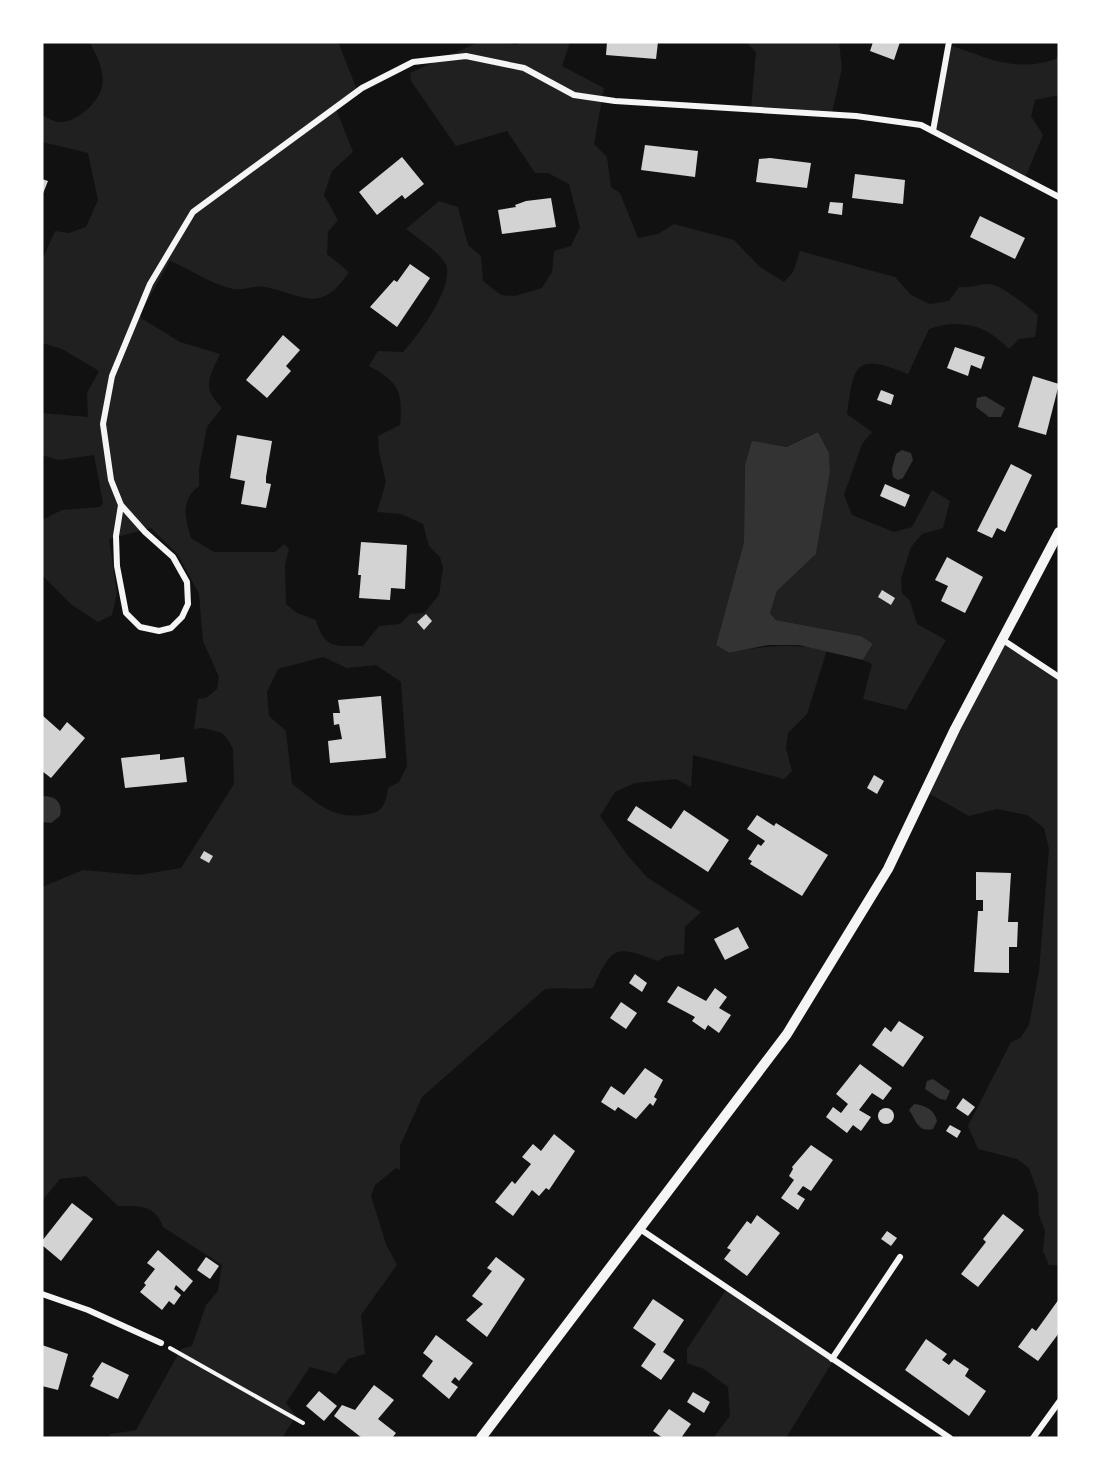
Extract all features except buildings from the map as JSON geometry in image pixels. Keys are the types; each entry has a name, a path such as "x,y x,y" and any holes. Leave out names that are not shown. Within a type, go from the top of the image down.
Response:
{"street":[{"path":"933,131 949,42"},
{"path":"121,505 116,536 116,564 126,613 140,627 159,631 171,628 182,617 188,604 187,582 173,557 145,532 121,505 111,480 103,424 112,376 150,284 193,212 362,88 412,62 466,56 524,68 574,95 615,101 856,117 921,125 1059,198"},
{"path":"481,1438 799,1015 888,869 955,729 1059,532"},
{"path":"1003,640 1059,676"},
{"path":"640,1228 950,1438"},
{"path":"832,1359 900,1257"},
{"path":"42,1294 88,1310 161,1343"},
{"path":"1033,1438 1059,1402"}],"path":[{"path":"161,1343 303,1424"}],"shaded area":[{"path":"89,42 338,42 358,95 336,109 353,152 332,171 324,195 338,220 328,232 327,254 349,272 329,294 311,299 265,287 233,289 217,284 170,261 140,314 141,318 180,342 220,354 210,376 209,388 222,408 207,427 199,469 199,486 189,497 187,503 186,516 191,538 214,552 275,552 284,544 289,549 285,564 286,604 297,613 316,620 323,636 332,644 363,646 379,626 400,624 410,614 424,613 439,595 443,568 440,557 429,546 423,524 401,514 377,512 386,482 378,436 400,425 401,404 393,383 369,366 378,351 403,352 426,322 446,284 445,263 406,229 439,201 458,207 468,245 481,256 483,281 501,295 515,296 542,288 552,272 554,251 571,246 580,227 569,184 548,173 535,173 507,131 456,146 411,81 410,73 479,42 504,42 517,45 518,42 570,42 562,66 604,88 594,144 607,157 611,187 620,193 638,238 658,234 674,224 734,240 760,267 784,282 793,272 800,251 895,277 911,295 930,304 949,301 959,287 992,284 1006,291 1038,315 1035,337 1019,339 1009,349 982,329 952,324 929,329 908,374 890,367 867,364 860,367 855,374 847,414 872,432 862,444 844,495 852,515 894,532 912,527 932,490 950,501 943,528 922,534 911,547 901,579 902,593 910,601 917,624 946,640 906,710 863,699 872,664 863,660 873,645 861,636 776,620 770,613 777,591 816,554 830,472 829,453 818,432 745,465 744,542 716,645 729,653 778,646 827,650 807,714 788,733 786,748 792,771 784,779 693,755 691,787 676,779 635,783 615,792 600,816 628,856 648,878 701,912 685,927 684,954 666,956 658,961 633,952 617,952 605,963 593,988 545,989 422,1097 400,1146 400,1170 396,1168 375,1185 371,1196 386,1244 397,1265 361,1315 365,1354 348,1359 336,1374 310,1367 286,1403 296,1416 282,1438 107,1438 111,1434 136,1430 181,1349 192,1346 206,1305 218,1291 222,1265 163,1227 160,1219 151,1210 118,1206 86,1176 60,1179 42,1201 42,887 83,870 139,875 181,868 234,784 233,749 229,741 222,733 203,728 194,729 198,699 206,698 217,689 219,677 203,641 199,594 178,555 151,528 109,539 117,593 112,615 98,622 72,605 42,575 42,520 62,510 100,507 103,503 94,455 58,460 42,455 42,413 88,417 87,393 99,371 62,349 42,343 42,260 55,231 69,233 86,227 98,200 88,153 42,142 42,115 60,122 73,119 86,111 100,93 103,81 100,63","holes":["323,657 347,668 376,665 401,682 407,766 399,782 388,788 382,808 375,812 352,816 324,808 292,784 286,731 269,716 267,692 278,669"]},
{"path":"746,42 839,42 842,68 832,113 751,108 756,52"},
{"path":"949,45 989,59 1027,65 1056,59 1059,53 1059,95 1035,100 1031,116 1043,135 1025,178 933,132"},
{"path":"985,396 1005,408 1001,417 989,417 976,407 977,398"},
{"path":"818,432 829,453 830,472 816,554 777,591 770,613 776,620 861,636 873,644 863,660 799,645 768,645 729,653 716,645 744,542 745,465 752,441 786,447"},
{"path":"902,450 911,453 913,460 903,478 898,480 893,477 892,469 896,454"},
{"path":"1006,645 1059,679 1059,1265 1049,1265 1043,1251 1045,1231 1039,1215 1038,1193 1029,1168 1017,1159 978,1149 968,1126 1011,1042 1020,1038 1029,1025 1039,971 1049,849 1044,828 1027,815 997,809 969,816 928,793 999,649"},
{"path":"42,797 56,800 61,808 60,816 51,823 42,822"},
{"path":"933,1079 950,1091 946,1100 940,1099 925,1089 927,1081"},
{"path":"914,1104 932,1111 937,1121 933,1129 924,1129 918,1125 909,1110"},
{"path":"726,1290 833,1361 786,1438 713,1438 730,1416 728,1387 704,1369 687,1363 687,1349"}]}
